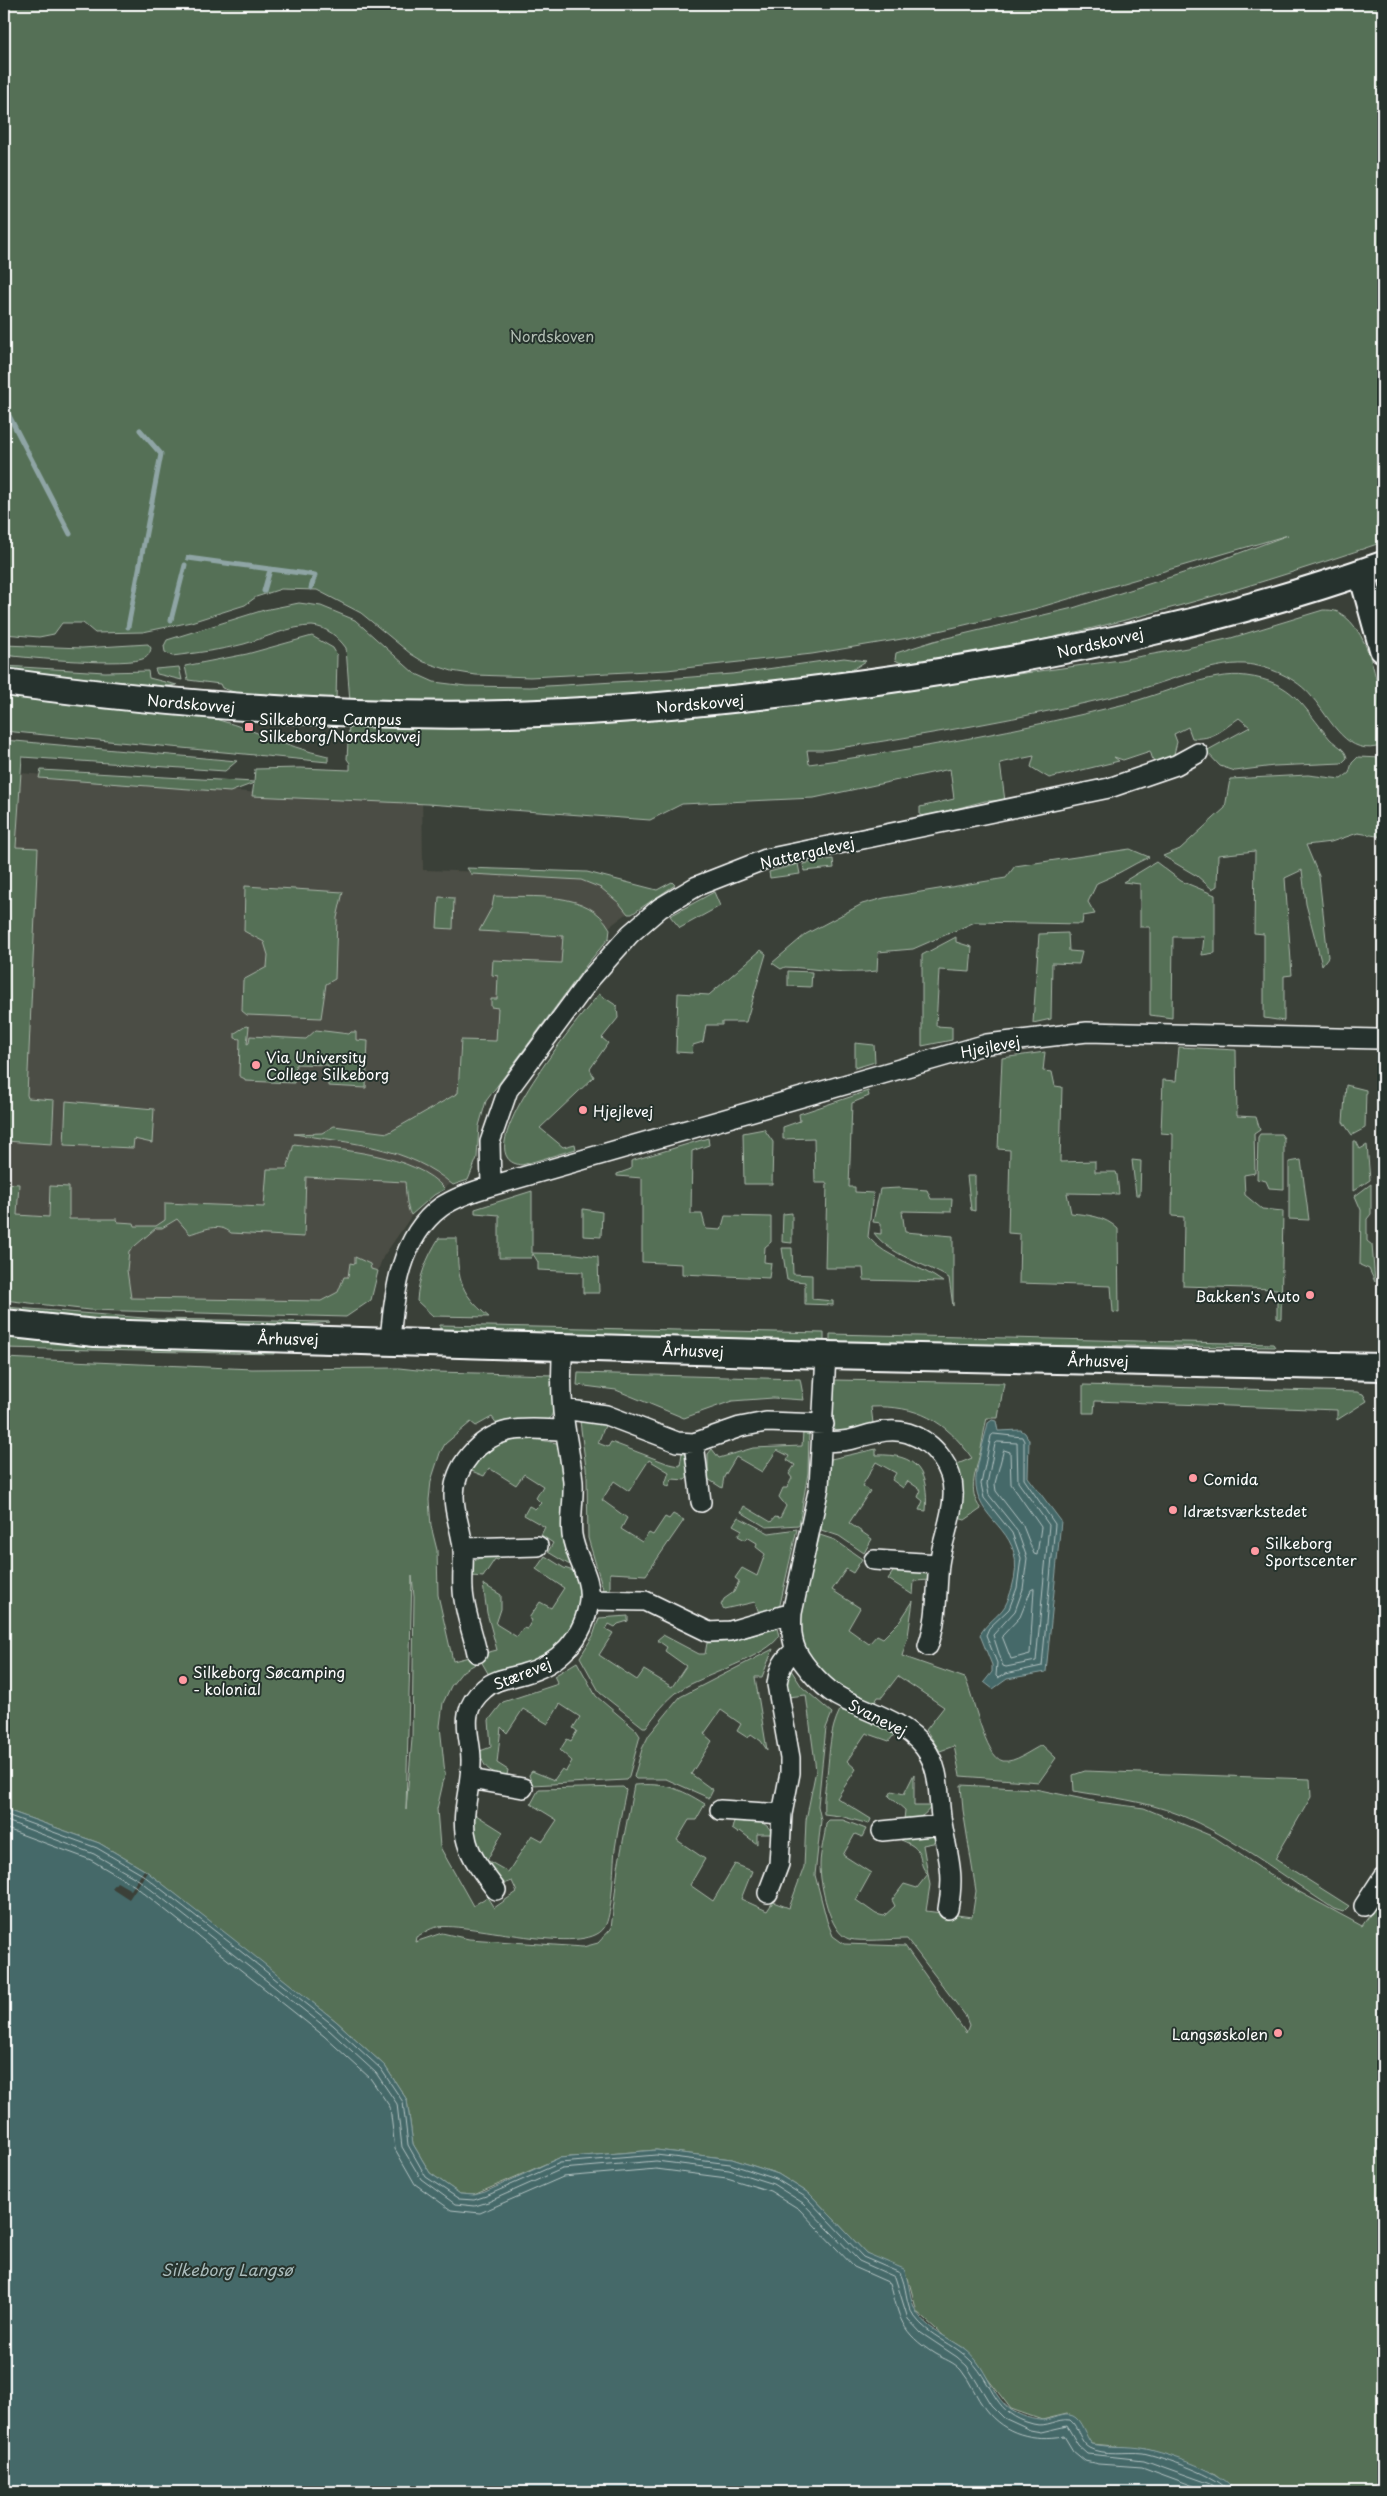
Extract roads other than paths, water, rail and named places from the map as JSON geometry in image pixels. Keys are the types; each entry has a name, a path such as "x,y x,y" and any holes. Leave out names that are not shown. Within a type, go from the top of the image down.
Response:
{"street":[{"path":"1373,569 1383,649"},
{"name":"Nordskovvej","path":"4,682 78,692 306,712 400,715 502,714 677,705 806,692 1023,660 1133,636 1250,606 1373,569"},
{"name":"Nattergalevej","path":"491,1186 490,1142 508,1090 591,978 630,934 660,908 697,886 766,859 1110,788 1176,765 1198,753"},
{"name":"Hjejlevej","path":"390,1340 399,1275 409,1247 419,1232 441,1208 471,1192 987,1044 1087,1032 1378,1039"},
{"name":"Århusvej","path":"4,1323 95,1333 390,1340 826,1355 1383,1367"},
{"name":"Stærevej","path":"496,1890 474,1858 466,1841 464,1823 471,1759 467,1728 468,1713 474,1699 484,1688 498,1680 545,1666 559,1657 572,1644 580,1631 589,1600 589,1586 572,1533 573,1482 563,1409 562,1346"},
{"name":"Svanevej","path":"826,1355 819,1487 812,1529 792,1613 791,1628 796,1650 814,1676 842,1699 868,1708 911,1733 934,1762 939,1782 942,1825 952,1866 952,1889 948,1909"},
{"path":"563,1409 606,1415 654,1435 677,1442 694,1443 740,1427 766,1422 823,1433 846,1440 875,1432 891,1430 908,1433 923,1440 936,1450 946,1464 952,1480 953,1496 939,1564 936,1616 928,1646"},
{"path":"478,1653 462,1592 463,1548 455,1513 454,1495 457,1477 465,1461 477,1448 492,1437 508,1431 565,1430"},
{"path":"694,1443 701,1502"},
{"path":"463,1548 538,1546"},
{"path":"874,1560 939,1564"},
{"path":"589,1600 645,1601 710,1632 730,1631 792,1613"},
{"path":"768,1893 779,1864 782,1814 790,1758 777,1684 779,1672 786,1656 796,1650"},
{"path":"470,1779 523,1788"},
{"path":"720,1810 782,1814"},
{"path":"882,1831 942,1825"},
{"path":"1364,1906 1382,1882"}],"water":[{"path":"992,1420 996,1421 998,1431 1021,1430 1025,1433 1029,1440 1028,1477 1061,1521 1046,1672 1007,1679 993,1689 984,1682 992,1672 992,1665 980,1635 1006,1604 1012,1588 1015,1569 1014,1553 1009,1541 986,1511 979,1499 976,1486 980,1455 988,1423"},
{"name":"Silkeborg Langsø","path":"4,1809 99,1843 146,1871 336,2021 385,2066 407,2100 413,2144 430,2173 460,2194 474,2195 485,2192 559,2158 656,2150 732,2159 778,2174 810,2194 866,2253 904,2269 912,2303 923,2321 970,2353 1000,2400 1011,2410 1036,2420 1047,2420 1066,2415 1073,2416 1079,2421 1092,2444 1140,2448 1181,2459 1221,2478 1230,2485 1234,2492 4,2492"}],"waterway":[{"path":"4,406 70,534"},
{"path":"128,627 161,454 140,430"},
{"path":"188,558 315,575 311,588"},
{"path":"171,620 185,565"},
{"path":"264,591 270,570"}],"place":[{"name":"Silkeborg - Campus Silkeborg/Nordskovvej","path":"249,727"},
{"name":"Via University College Silkeborg","path":"256,1065"},
{"name":"Hjejlevej","path":"583,1110"},
{"name":"Bakken's Auto","path":"1310,1295"},
{"name":"Comida","path":"1193,1478"},
{"name":"Idrætsværkstedet","path":"1173,1510"},
{"name":"Silkeborg Sportscenter","path":"1255,1551"},
{"name":"Silkeborg Søcamping - kolonial","path":"183,1680"},
{"name":"Langsøskolen","path":"1278,2033"}],"park label":[{"name":"Nordskoven","path":"552,335"}]}
